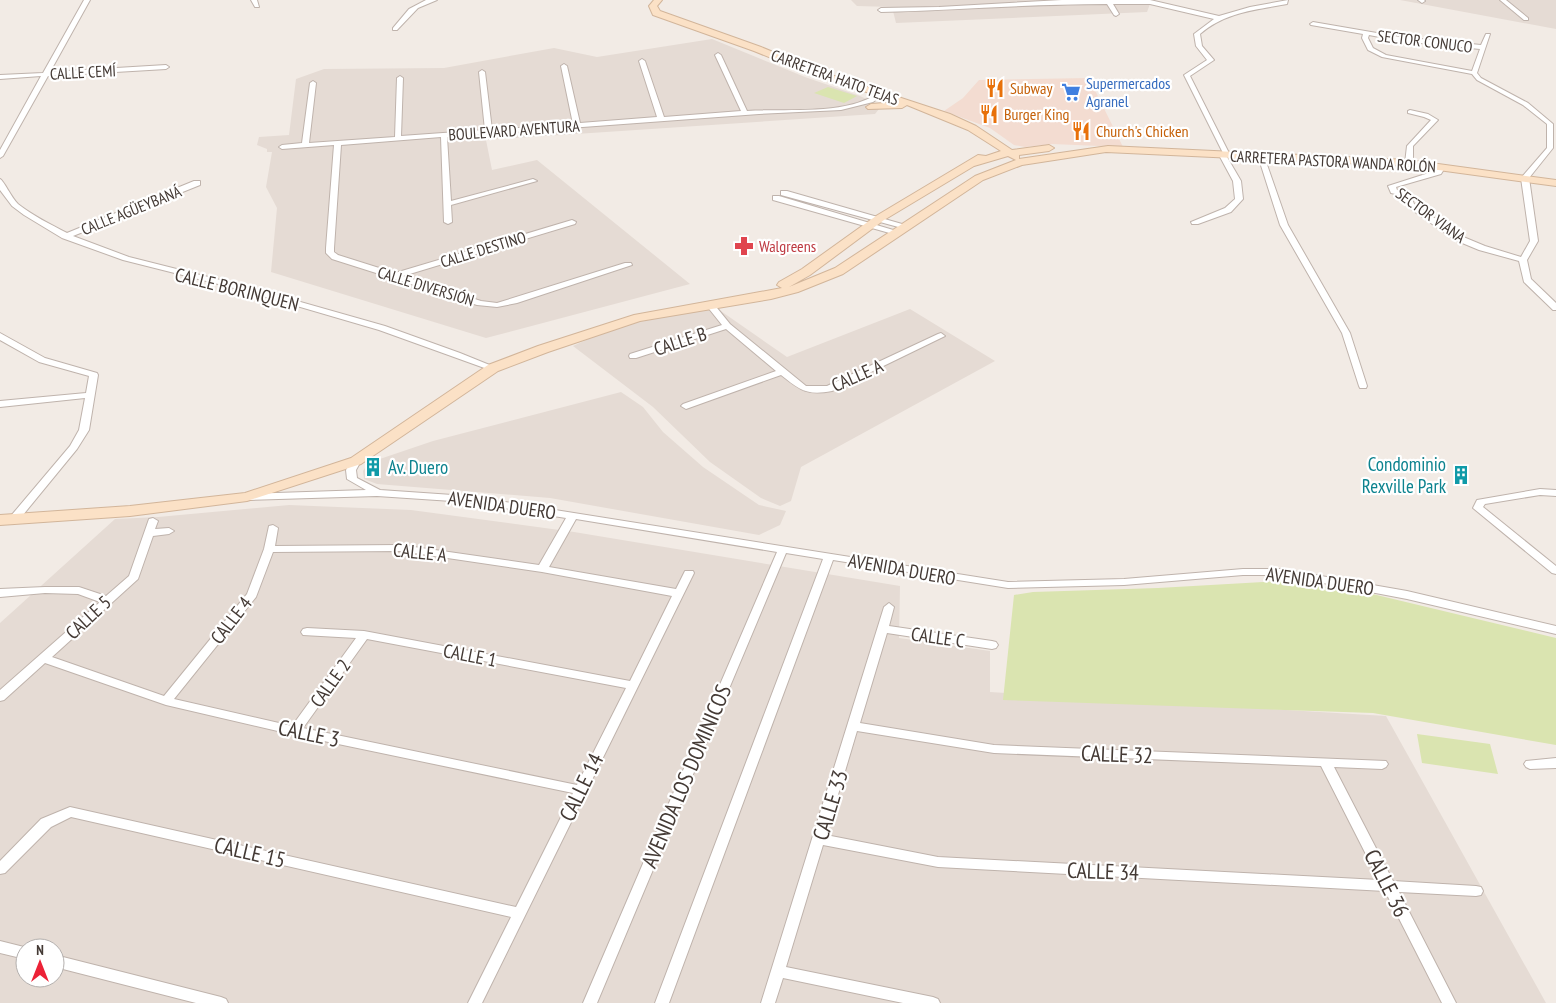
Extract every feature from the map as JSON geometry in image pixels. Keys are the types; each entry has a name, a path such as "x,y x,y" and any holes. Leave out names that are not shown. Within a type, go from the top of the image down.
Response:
{"street":[{"path":"0,156 87,0"},
{"path":"394,28 406,13 416,6 434,0"},
{"name":"CARRETERA HATO TEJAS","path":"658,0 653,6 656,13 751,46 815,73 891,97 970,127 1010,153 1020,162"},
{"path":"880,0 882,11 1108,1 1161,3 1218,18"},
{"path":"1195,222 1228,210 1239,199 1237,182 1187,75 1211,60 1199,46 1197,34 1207,24 1218,18 1255,7 1285,3 1285,0"},
{"path":"1503,0 1526,19"},
{"path":"1108,1 1116,14"},
{"name":"SECTOR CONUCO","path":"1313,24 1366,34 1483,47"},
{"name":"SECTOR CONUCO","path":"1366,34 1365,38 1370,49 1384,56 1474,73 1479,79 1521,100 1539,113 1550,124 1550,148 1525,178"},
{"name":"SECTOR CONUCO","path":"1474,73 1488,35"},
{"path":"718,55 745,114"},
{"path":"642,61 661,119"},
{"path":"564,66 577,125"},
{"name":"CALLE CEMÍ","path":"0,77 166,67"},
{"path":"482,72 489,132"},
{"path":"398,139 400,78"},
{"path":"305,146 314,83"},
{"name":"BOULEVARD AVENTURA","path":"745,114 784,115 839,109 869,102 881,94"},
{"name":"BOULEVARD AVENTURA","path":"282,147 793,110 871,107 891,97"},
{"path":"871,107 891,104 915,106"},
{"path":"1409,162 1410,146 1434,120 1426,115 1410,112"},
{"path":"974,163 987,153 990,145 984,135"},
{"path":"444,136 448,222"},
{"name":"CALLE DIVERSIÓN","path":"338,144 330,253 335,257 480,303 497,305 628,265"},
{"name":"CARRETERA PASTORA WANDA ROLÓN","path":"745,298 780,287 793,280 875,222 974,163 1010,153 1058,147 1409,162 1556,182"},
{"name":"CARRETERA PASTORA WANDA ROLÓN","path":"7,520 130,511 247,497 356,461 493,368 552,346 638,318 770,295 794,289 839,271 979,178 1020,162 1108,149"},
{"path":"1261,156 1284,225 1346,333 1363,386"},
{"name":"SECTOR VIANA","path":"1442,166 1438,172 1392,186 1394,191 1407,195 1411,205 1458,238 1482,248 1523,260"},
{"path":"1525,178 1534,241 1523,260 1528,280 1556,308"},
{"path":"447,204 533,181"},
{"name":"CALLE BORINQUEN","path":"0,182 5,193 20,210 65,236 118,258 261,293 396,333 493,368"},
{"name":"CALLE AGÜEYBANÁ","path":"65,236 197,183"},
{"path":"784,193 900,229"},
{"path":"776,198 900,229"},
{"name":"CALLE DESTINO","path":"393,276 572,222"},
{"name":"CALLE A","path":"710,305 727,326 781,372 803,388 815,390 829,389 940,336"},
{"name":"CALLE B","path":"633,356 727,326"},
{"path":"0,336 42,360 94,374 84,430 74,447 7,520"},
{"path":"686,406 781,372"},
{"path":"0,404 89,396"},
{"path":"356,461 351,470 352,479 377,493"},
{"path":"1556,493 1540,492 1481,502 1478,508 1556,572"},
{"name":"AVENIDA DUERO","path":"247,497 377,493 468,499 1008,585 1124,582 1243,572 1280,572 1407,595 1556,630"},
{"path":"542,569 573,515"},
{"name":"CALLE 5","path":"2,694 134,577 153,521"},
{"name":"CALLE 4","path":"166,701 252,595 269,549 274,528"},
{"path":"149,533 169,532"},
{"name":"CALLE A","path":"269,549 400,548 542,569 678,593"},
{"name":"AVENIDA LOS DOMINICOS","path":"590,1003 783,549"},
{"path":"662,1003 829,556"},
{"name":"CALLE 14","path":"475,1003 689,573"},
{"path":"0,593 45,590 79,591 106,600"},
{"name":"CALLE 33","path":"768,1003 884,629 889,607"},
{"name":"CALLE C","path":"884,629 992,645"},
{"name":"CALLE 1","path":"307,632 364,635 632,685"},
{"name":"CALLE 2","path":"295,731 364,635"},
{"name":"CALLE 3","path":"44,658 166,701 295,731 580,790"},
{"name":"CALLE 32","path":"854,726 994,749 1382,764"},
{"name":"CALLE 36","path":"1325,762 1449,1003"},
{"path":"1530,764 1556,763"},
{"name":"CALLE 15","path":"0,869 46,823 70,812 519,913"},
{"name":"CALLE 34","path":"819,839 938,862 1476,891"},
{"path":"0,947 15,951"},
{"path":"65,964 221,1003"},
{"path":"778,971 933,1003"}],"shaded area":[{"path":"851,0 1148,0 1150,4 1147,12 896,23 892,7 857,6"},
{"path":"1400,0 1556,0 1556,29"},
{"path":"712,39 805,77 860,96 875,103 879,109 875,114 486,140 492,170 537,160 690,284 486,338 271,272 277,208 266,187 272,152 267,152 267,149 257,145 259,137 289,135 296,79 324,69 444,68 554,48 597,57"},
{"path":"1089,78 1123,147 1052,144 1025,147 1014,145 990,128 944,111 963,98 979,80"},
{"path":"715,307 787,357 910,309 995,361 801,467 791,501 780,506 761,498 710,462 653,407 573,346 606,331 651,316"},
{"path":"621,392 643,407 663,432 703,467 759,505 786,511 780,525 759,535 550,498 377,484 364,479 363,471 368,463 433,441"},
{"path":"289,505 411,510 574,532 900,586 899,638 990,651 990,692 1386,716 1546,1003 0,1003 0,623 115,519"}],"green space":[{"path":"828,87 857,96 844,103 814,93"},
{"path":"1280,581 1364,592 1556,638 1556,745 1373,713 1003,700 1014,595 1033,592 1158,588"},
{"path":"1417,734 1490,744 1498,774 1422,763"}],"place":[{"name":"Subway","path":"995,88"},
{"name":"Supermercados Agranel","path":"1071,92"},
{"name":"Burger King","path":"989,114"},
{"name":"Church's Chicken","path":"1081,131"},
{"name":"Walgreens","path":"744,246"},
{"name":"Av. Duero","path":"373,467"},
{"name":"Condominio Rexville Park","path":"1461,475"}]}
